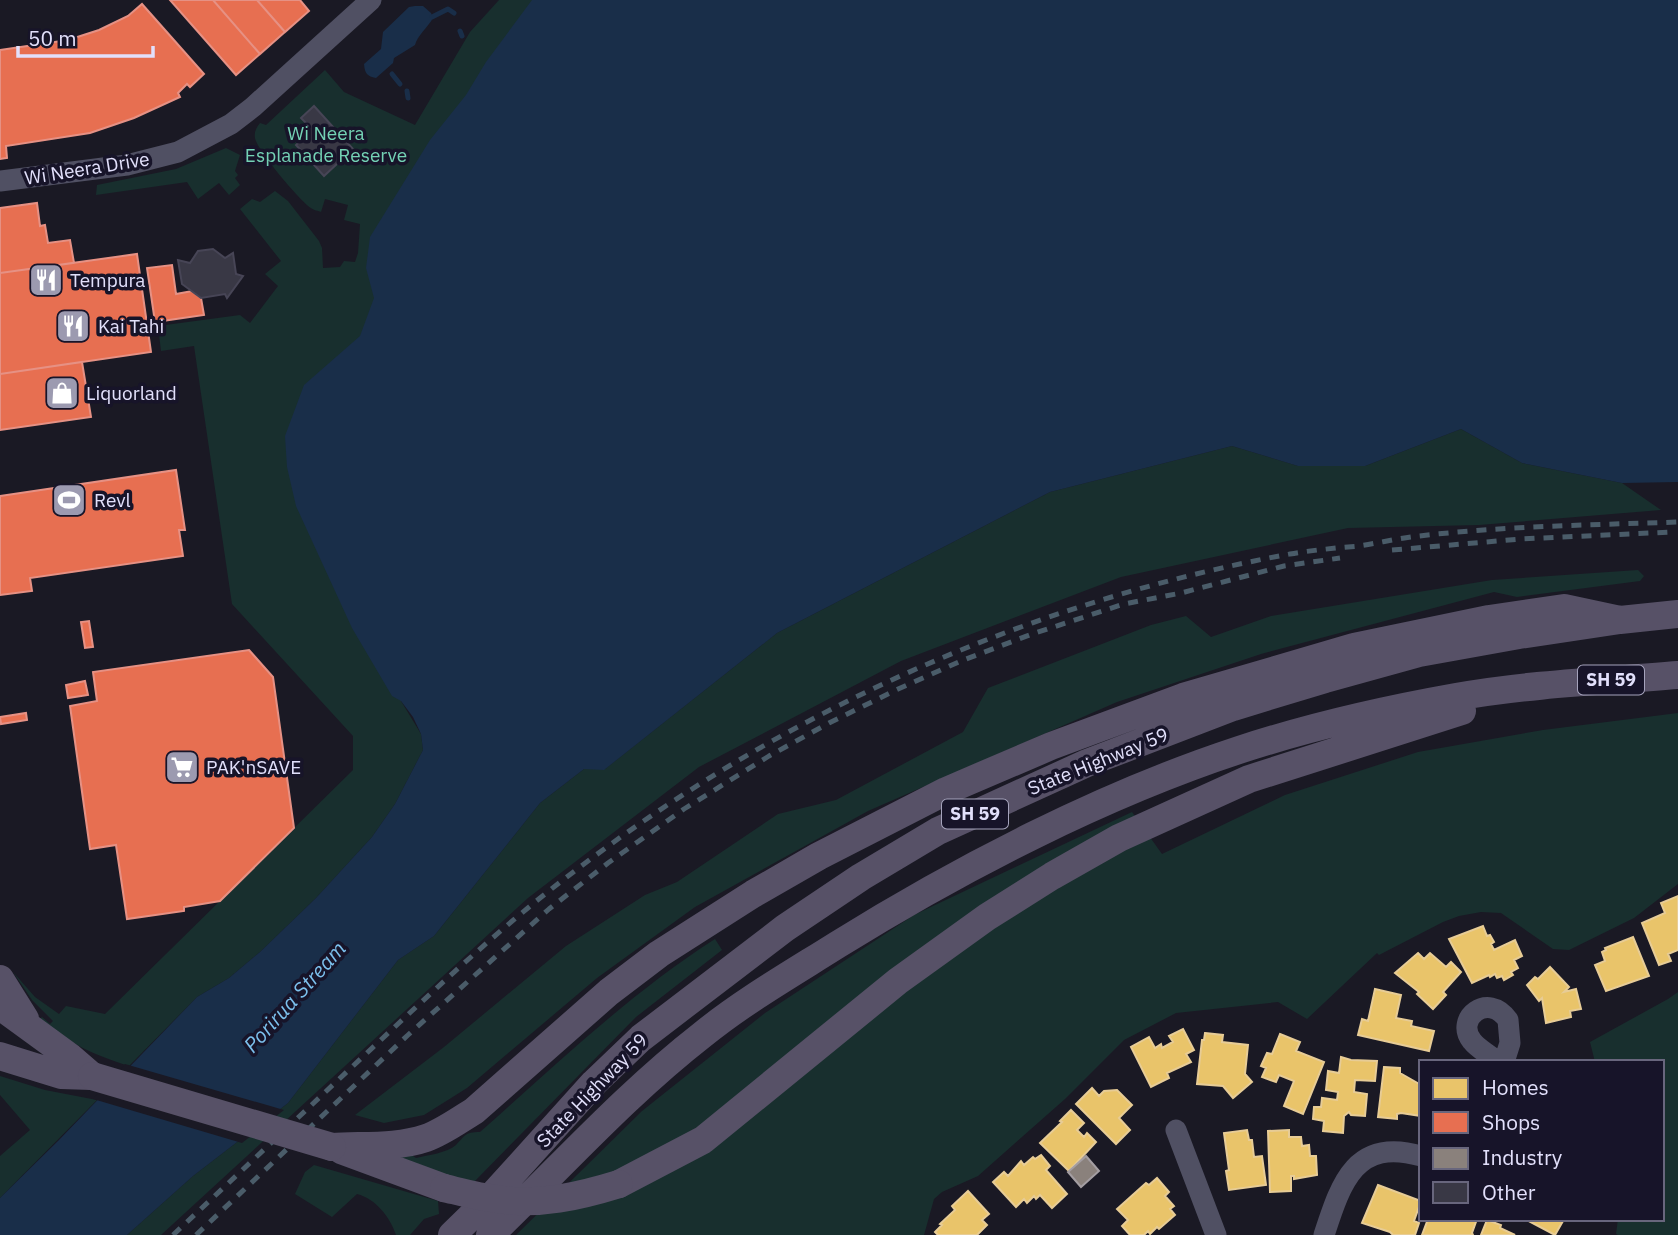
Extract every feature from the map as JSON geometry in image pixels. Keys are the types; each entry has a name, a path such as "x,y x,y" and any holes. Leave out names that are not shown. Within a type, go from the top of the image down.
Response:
{"main road":[{"path":"332,1147 391,1144 426,1138 455,1122 474,1111 609,992 659,954 753,894 819,856 946,791 1051,746 1183,697 1379,641 1489,619 1564,608 1620,620"},
{"name":"State Highway 59","path":"452,1235 492,1196 594,1083 640,1038 785,928 861,877 938,831 1087,763 1233,707 1419,653 1620,620 1678,614"},
{"name":"State Highway 59","path":"491,1235 614,1111 699,1036 739,1006 898,907 998,854 1120,796 1238,751 1357,717 1458,696 1545,685 1678,675"},
{"path":"0,1056 61,1075 92,1076 332,1147 444,1188 498,1200 581,1196 619,1184 703,1140 898,981 988,916 1119,838 1249,779 1545,685"},
{"path":"0,979 30,1028"},
{"path":"0,1006 92,1076"}],"street":[{"name":"Wi Neera Drive","path":"0,181 127,165 178,152 231,124 253,107 371,0"},
{"path":"1496,1060 1472,1041 1467,1030 1469,1020 1480,1008 1488,1006 1496,1009 1508,1020 1510,1043 1505,1060"},
{"path":"1176,1130 1216,1235"},
{"path":"1324,1235 1345,1181 1358,1164 1378,1151 1402,1150 1419,1155"}],"green space":[{"name":"Wi Neera Esplanade Reserve","path":"499,0 985,0 401,701 421,734 423,750 395,804 372,837 316,898 260,952 229,978 197,997 129,1066 103,1057 72,1042 40,1019 42,1017 50,1024 53,1021 32,1000 13,972 35,997 59,1014 66,1006 105,1014 353,770 353,736 232,604 194,346 161,351 158,326 240,315 250,323 278,286 265,274 281,261 240,209 252,199 260,202 275,191 288,201 319,241 323,268 340,267 344,261 355,262 360,224 344,220 348,205 325,199 321,212 312,209 263,153 255,138 256,128 260,123 266,125 325,70 344,92 415,125 470,32"},
{"path":"226,148 240,155 235,171 238,175 235,178 240,185 229,195 219,183 198,199 187,182 96,195 97,185 176,169"},
{"path":"1461,429 1522,463 1622,483 1661,510 1479,525 1348,528 1121,577 901,661 699,767 528,898 161,1235 127,1235 193,1176 288,1103 398,960 434,936 540,803 584,769 605,769 777,633 1050,492 1232,446 1298,466 1365,466"},
{"path":"1638,570 1644,576 1640,581 1517,597 1494,592 1261,654 1117,702 868,811 695,907 597,978 467,1088 424,1115 384,1123 355,1115 444,1047 566,946 645,895 677,882 778,814 836,800 963,732 988,688 1151,625 1186,616 1211,637 1271,616 1492,580"},
{"path":"1678,713 1678,884 1634,918 1569,950 1553,949 1501,913 1481,912 1443,922 1379,955 1377,953 1307,1019 1278,1002 1176,1013 1124,1040 1065,1099 978,1176 942,1192 934,1199 924,1235 516,1235 642,1111 765,1013 914,915 1132,812 1162,854 1285,795 1418,752 1543,730"},
{"path":"715,939 722,950 636,1017 474,1182 400,1164 401,1154 408,1153 416,1158 437,1153 452,1148 468,1134 480,1132 623,1007 683,960"},
{"path":"1678,992 1678,1235 1618,1235 1618,1221 1664,1221 1664,1060 1594,1060 1590,1042"},
{"path":"0,1076 45,1090 97,1100 0,1198 0,1156 30,1130 0,1095"},
{"path":"314,1165 438,1201 439,1214 424,1219 410,1235 396,1235 381,1210 364,1196 357,1194 332,1217 295,1194 305,1172"}],"water":[{"name":"Porirua Stream","path":"532,0 1678,0 1678,482 1622,483 1522,463 1461,429 1365,466 1298,466 1232,446 1050,492 777,633 604,770 584,769 540,803 434,936 398,960 288,1103 193,1176 127,1235 0,1235 0,1198 197,997 229,978 316,898 372,837 395,804 423,750 421,734 413,717 401,701 392,696 352,628 296,506 287,467 285,436 304,385 360,336 374,298 366,268 370,237 430,140 466,95 486,62"},
{"path":"423,6 433,18 415,45 394,58 393,63 376,78 369,75 364,64 381,49 383,32 409,7"}],"pier":[{"path":"125,1064 284,1110 242,1143 93,1099"}],"building: Homes":[{"path":"1678,896 1678,950 1668,954 1671,961 1659,965 1642,923 1665,913 1661,903"},
{"path":"1483,926 1487,936 1490,935 1494,942 1491,944 1494,950 1515,940 1522,956 1514,960 1518,968 1511,972 1513,975 1504,980 1502,976 1497,978 1495,974 1472,983 1449,939"},
{"path":"1633,937 1649,976 1606,991 1595,965 1605,961 1602,952 1605,948"},
{"path":"1418,953 1424,959 1430,953 1446,967 1451,962 1461,972 1443,992 1446,995 1433,1009 1417,994 1419,992 1395,973"},
{"path":"1550,967 1569,987 1564,992 1576,989 1581,1009 1570,1011 1571,1017 1546,1023 1542,998 1539,1001 1527,985"},
{"path":"1375,989 1401,995 1396,1018 1412,1021 1411,1026 1434,1031 1429,1051 1358,1035 1362,1019 1368,1021"},
{"path":"1183,1029 1194,1050 1186,1054 1191,1062 1167,1073 1169,1078 1151,1087 1131,1047 1149,1037 1155,1048 1161,1044 1162,1048 1173,1042 1169,1036"},
{"path":"1205,1033 1223,1035 1222,1042 1248,1045 1245,1074 1252,1082 1233,1098 1223,1086 1197,1084"},
{"path":"1280,1034 1300,1042 1296,1051 1324,1062 1303,1114 1284,1106 1294,1081 1279,1075 1276,1082 1262,1077 1266,1068 1261,1066 1267,1053 1272,1054"},
{"path":"1341,1057 1377,1061 1375,1081 1355,1080 1354,1092 1367,1094 1365,1116 1351,1115 1349,1112 1344,1116 1343,1133 1323,1131 1324,1121 1313,1119 1314,1107 1321,1107 1322,1098 1337,1100 1338,1092 1326,1090 1328,1071 1339,1073"},
{"path":"1384,1067 1400,1068 1400,1073 1419,1084 1419,1116 1401,1113 1397,1114 1397,1119 1378,1117"},
{"path":"1092,1088 1099,1096 1104,1091 1117,1090 1132,1105 1119,1118 1130,1130 1116,1144 1076,1104"},
{"path":"1071,1110 1084,1123 1077,1130 1084,1137 1087,1133 1096,1142 1069,1171 1040,1143"},
{"path":"1247,1130 1249,1140 1252,1140 1254,1157 1262,1156 1266,1185 1229,1190 1224,1133"},
{"path":"1289,1130 1289,1137 1301,1137 1302,1146 1309,1145 1310,1156 1316,1156 1317,1175 1294,1179 1294,1176 1291,1176 1291,1191 1270,1192 1268,1131"},
{"path":"1041,1155 1050,1166 1046,1170 1067,1194 1052,1208 1040,1195 1036,1199 1034,1196 1027,1203 1024,1199 1016,1207 993,1182 1004,1172 1008,1176 1021,1161 1024,1165 1033,1157 1035,1159"},
{"path":"1157,1178 1169,1192 1165,1196 1174,1206 1170,1209 1175,1215 1150,1234 1148,1231 1144,1235 1130,1235 1122,1226 1128,1220 1117,1209 1146,1183 1149,1185"},
{"path":"1378,1185 1419,1200 1414,1221 1419,1223 1415,1235 1393,1235 1362,1223"},
{"path":"968,1191 989,1214 982,1220 987,1225 977,1235 938,1235 935,1232 942,1225 940,1224 955,1210 952,1206"},
{"path":"1427,1221 1476,1221 1473,1235 1422,1235"},
{"path":"1487,1221 1490,1221 1515,1235 1481,1235"},
{"path":"1529,1221 1563,1221 1555,1235"}],"building: Shops":[{"path":"170,0 213,0 260,54 236,75"},
{"path":"213,0 257,0 285,32 260,54"},
{"path":"257,0 300,0 309,11 285,32"},
{"path":"142,4 204,74 190,87 187,84 178,93 180,97 134,118 90,133 6,146 7,158 0,159 0,50 68,40 99,30 128,16"},
{"path":"37,203 40,226 45,225 48,243 70,240 74,263 0,273 0,208"},
{"name":"Kai Tahi","path":"137,254 151,352 0,374 0,273"},
{"path":"172,265 176,294 192,291 201,298 204,315 155,322 147,268"},
{"path":"82,362 91,417 0,430 0,374"},
{"path":"176,470 185,530 179,530 183,556 30,578 32,591 0,595 0,496"},
{"path":"89,621 93,647 85,648 81,622"},
{"name":"PAK'nSAVE","path":"249,650 273,677 294,828 220,901 184,907 184,911 127,919 116,845 90,849 70,706 97,701 93,672"},
{"path":"85,681 88,695 68,698 66,685"},
{"path":"26,713 27,720 1,724 0,717"}],"building: Industry":[{"path":"1086,1156 1099,1171 1081,1187 1068,1172"}],"building: Other":[{"path":"314,106 353,149 324,176 296,145 305,137 300,132 308,125 301,118"},
{"path":"213,249 225,258 233,253 236,274 243,276 227,298 225,294 201,298 182,284 178,260 190,263 198,251"}],"waterway":[{"path":"432,17 448,9 454,13"},
{"path":"460,31 462,36"},
{"path":"392,74 400,84"},
{"path":"407,91 408,98"}],"railway":[{"path":"173,1235 444,981 560,882 664,808 746,756 831,709 919,668 1009,631 1101,600 1195,574 1290,554 1412,537 1548,526 1678,522"},
{"path":"1392,550 1521,539 1671,532"},
{"path":"196,1235 408,1035 549,909 684,809 769,756 896,690 1032,634 1124,604 1181,593 1284,566 1340,558"}],"place":[{"name":"Tempura","path":"46,280"},
{"name":"Kai Tahi","path":"73,326"},
{"name":"Liquorland","path":"62,393"},
{"name":"Revl","path":"69,500"},
{"name":"PAK'nSAVE","path":"182,767"}]}
